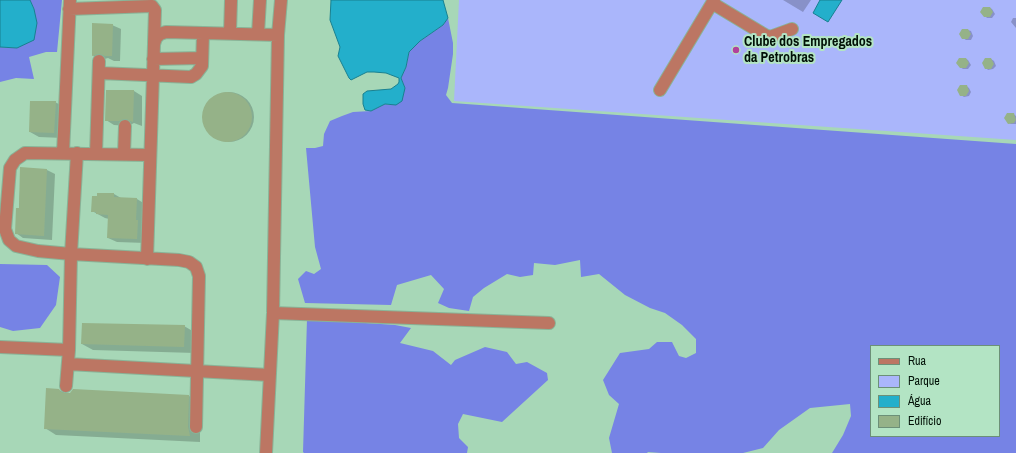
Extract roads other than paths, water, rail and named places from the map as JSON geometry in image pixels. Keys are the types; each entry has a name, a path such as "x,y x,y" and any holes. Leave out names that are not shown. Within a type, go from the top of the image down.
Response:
{"lane":[{"path":"230,33 231,0"},
{"path":"258,34 260,0"},
{"path":"266,453 273,313 278,35 281,0"},
{"path":"660,90 713,2 770,37 792,29"},
{"path":"63,153 70,4 152,6 155,10 147,259"},
{"path":"154,44 160,34 166,32 278,35"},
{"path":"96,154 99,67 152,75 191,77 196,74 202,66 203,33"},
{"path":"153,59 202,58"},
{"path":"124,154 125,126"},
{"path":"150,155 25,153 15,160 10,168 5,229 9,240 16,246 71,254 189,262 196,267 199,276 196,427"},
{"path":"66,386 69,350 71,254 77,153"},
{"path":"273,313 549,323"},
{"path":"0,347 69,350"},
{"path":"68,364 269,375"}],"water":[{"path":"0,0 30,0 34,9 37,23 34,40 17,48 0,47"},
{"path":"331,0 443,0 448,18 443,25 420,41 409,52 406,67 401,78 405,88 402,101 396,105 385,104 371,111 365,110 363,104 363,94 367,91 391,89 398,84 399,78 386,73 367,72 351,80 349,78 338,56 340,47 330,20"},
{"path":"820,0 842,0 828,22 813,13"}],"place":[{"name":"Clube dos Empregados da Petrobras","path":"736,50"}]}
